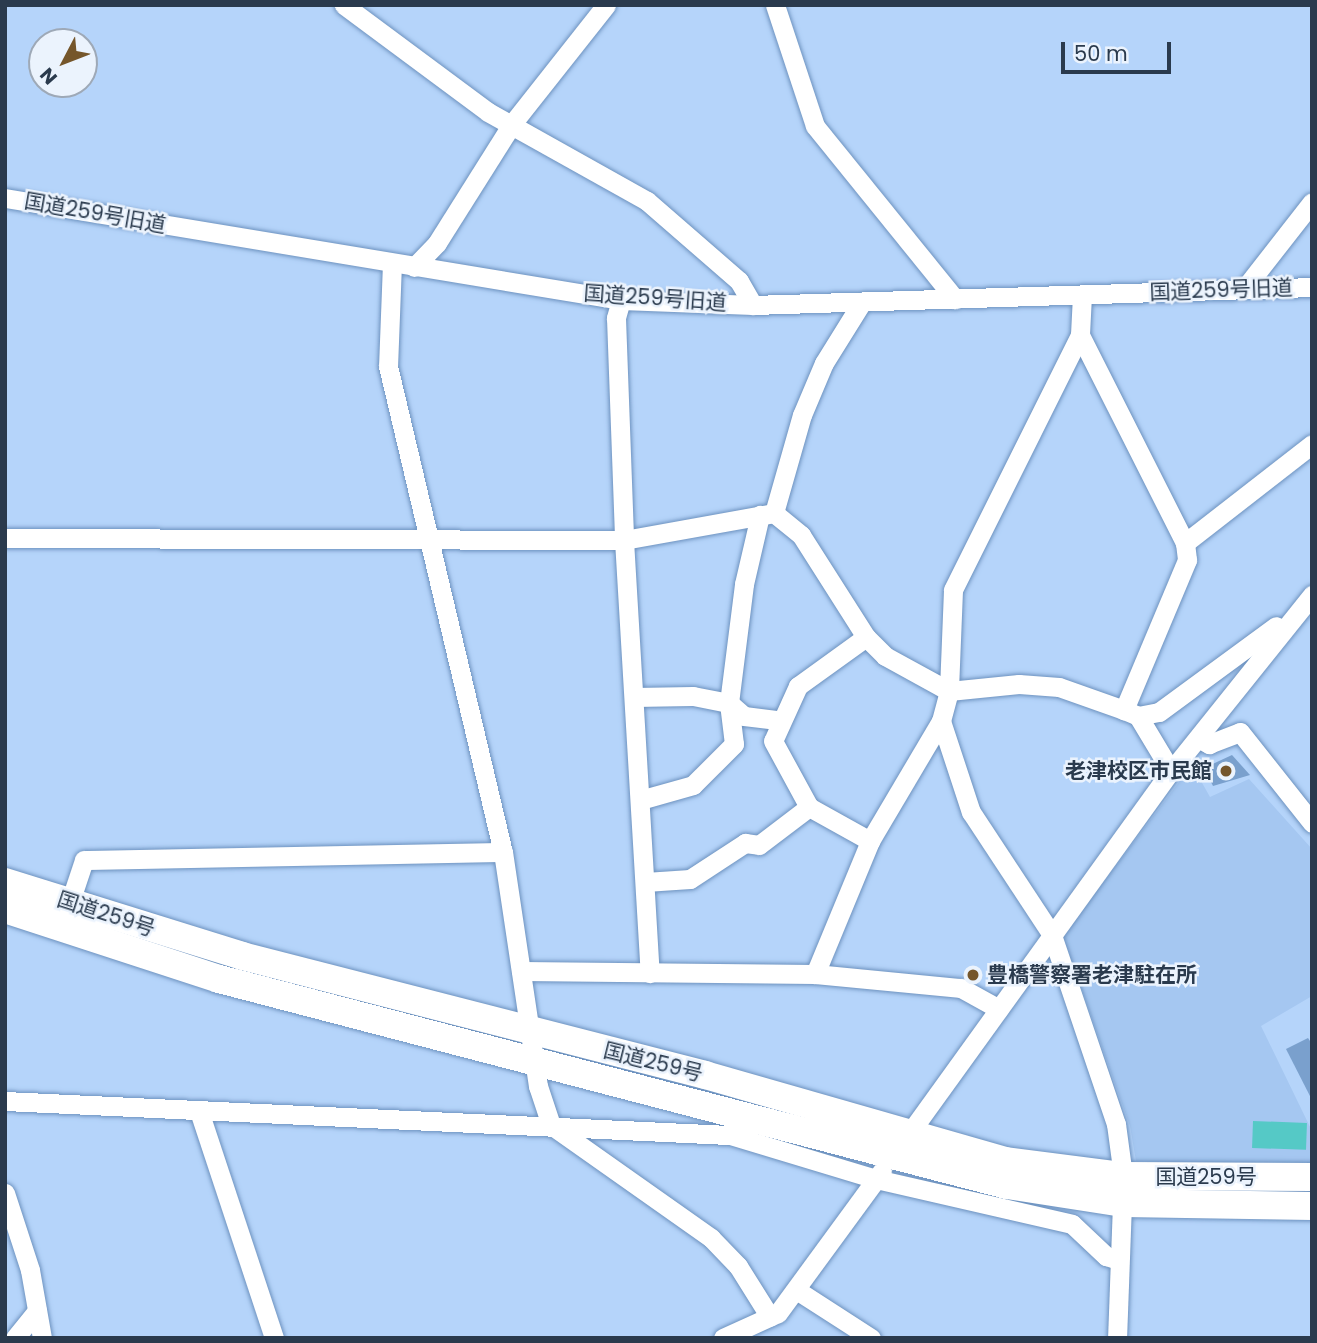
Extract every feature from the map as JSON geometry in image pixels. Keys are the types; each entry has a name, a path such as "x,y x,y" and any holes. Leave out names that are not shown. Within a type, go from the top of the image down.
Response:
{"highway":[{"name":"国道259号","path":"5,882 242,956 528,1030 1004,1161 1123,1190 1312,1177"},
{"name":"国道259号","path":"5,909 219,979 535,1066 1007,1185 1123,1190 1312,1206"}],"street":[{"path":"344,5 512,124 647,201 739,281 753,305"},
{"path":"414,267 437,243 512,124 606,5"},
{"path":"775,5 815,126 955,299"},
{"name":"国道259号旧道","path":"5,198 621,300 753,305 1312,287"},
{"path":"1244,289 1312,202"},
{"path":"392,264 388,366 503,852 528,1030 551,1125 711,1238 738,1266 761,1327"},
{"path":"815,974 870,841 941,721 948,691 953,590 1080,335 1082,295"},
{"path":"621,300 615,318 624,540 650,973"},
{"path":"640,800 693,785 734,744 729,704 744,584 802,415 824,363 862,302"},
{"path":"1080,335 1185,543 1187,560 1131,713"},
{"path":"1185,543 1312,444"},
{"path":"5,538 430,537 624,540 767,514 801,535 866,637 885,656 948,691 1019,684 1059,687 1131,713 1158,712 1294,612 1312,595"},
{"path":"916,1124 1171,771 1294,612"},
{"path":"866,637 798,686 774,741 778,755 809,807 870,841"},
{"path":"634,697 693,696 729,704 744,716 782,720"},
{"path":"1131,713 1171,771"},
{"path":"941,721 971,812 1052,935 1116,1124 1123,1190 1116,1338"},
{"path":"1198,738 1209,744 1240,732 1312,823"},
{"path":"645,882 690,879 745,844 759,845 809,807"},
{"path":"71,902 85,860 503,852"},
{"path":"521,971 815,974 961,988 999,1009"},
{"path":"5,1101 730,1135 1072,1224 1106,1256 1118,1259"},
{"path":"199,1111 274,1338"},
{"path":"723,1338 761,1327 797,1291 879,1174"},
{"path":"5,1193 42,1338"},
{"path":"797,1291 871,1338"},
{"path":"15,1338 37,1311"}],"shaded area":[{"path":"1192,765 1210,797 1249,779 1312,849 1312,996 1261,1026 1312,1131 1312,1166 1136,1161 1130,1126 1063,936"},
{"path":"1253,1121 1307,1123 1306,1150 1252,1148"}],"building":[{"name":"老津校区市民館","path":"1232,755 1250,775 1213,786 1204,768"},
{"path":"1308,1038 1312,1044 1312,1100 1286,1049"}],"place":[{"name":"老津校区市民館","path":"1226,771"},
{"name":"豊橋警察署老津駐在所","path":"973,975"}]}
